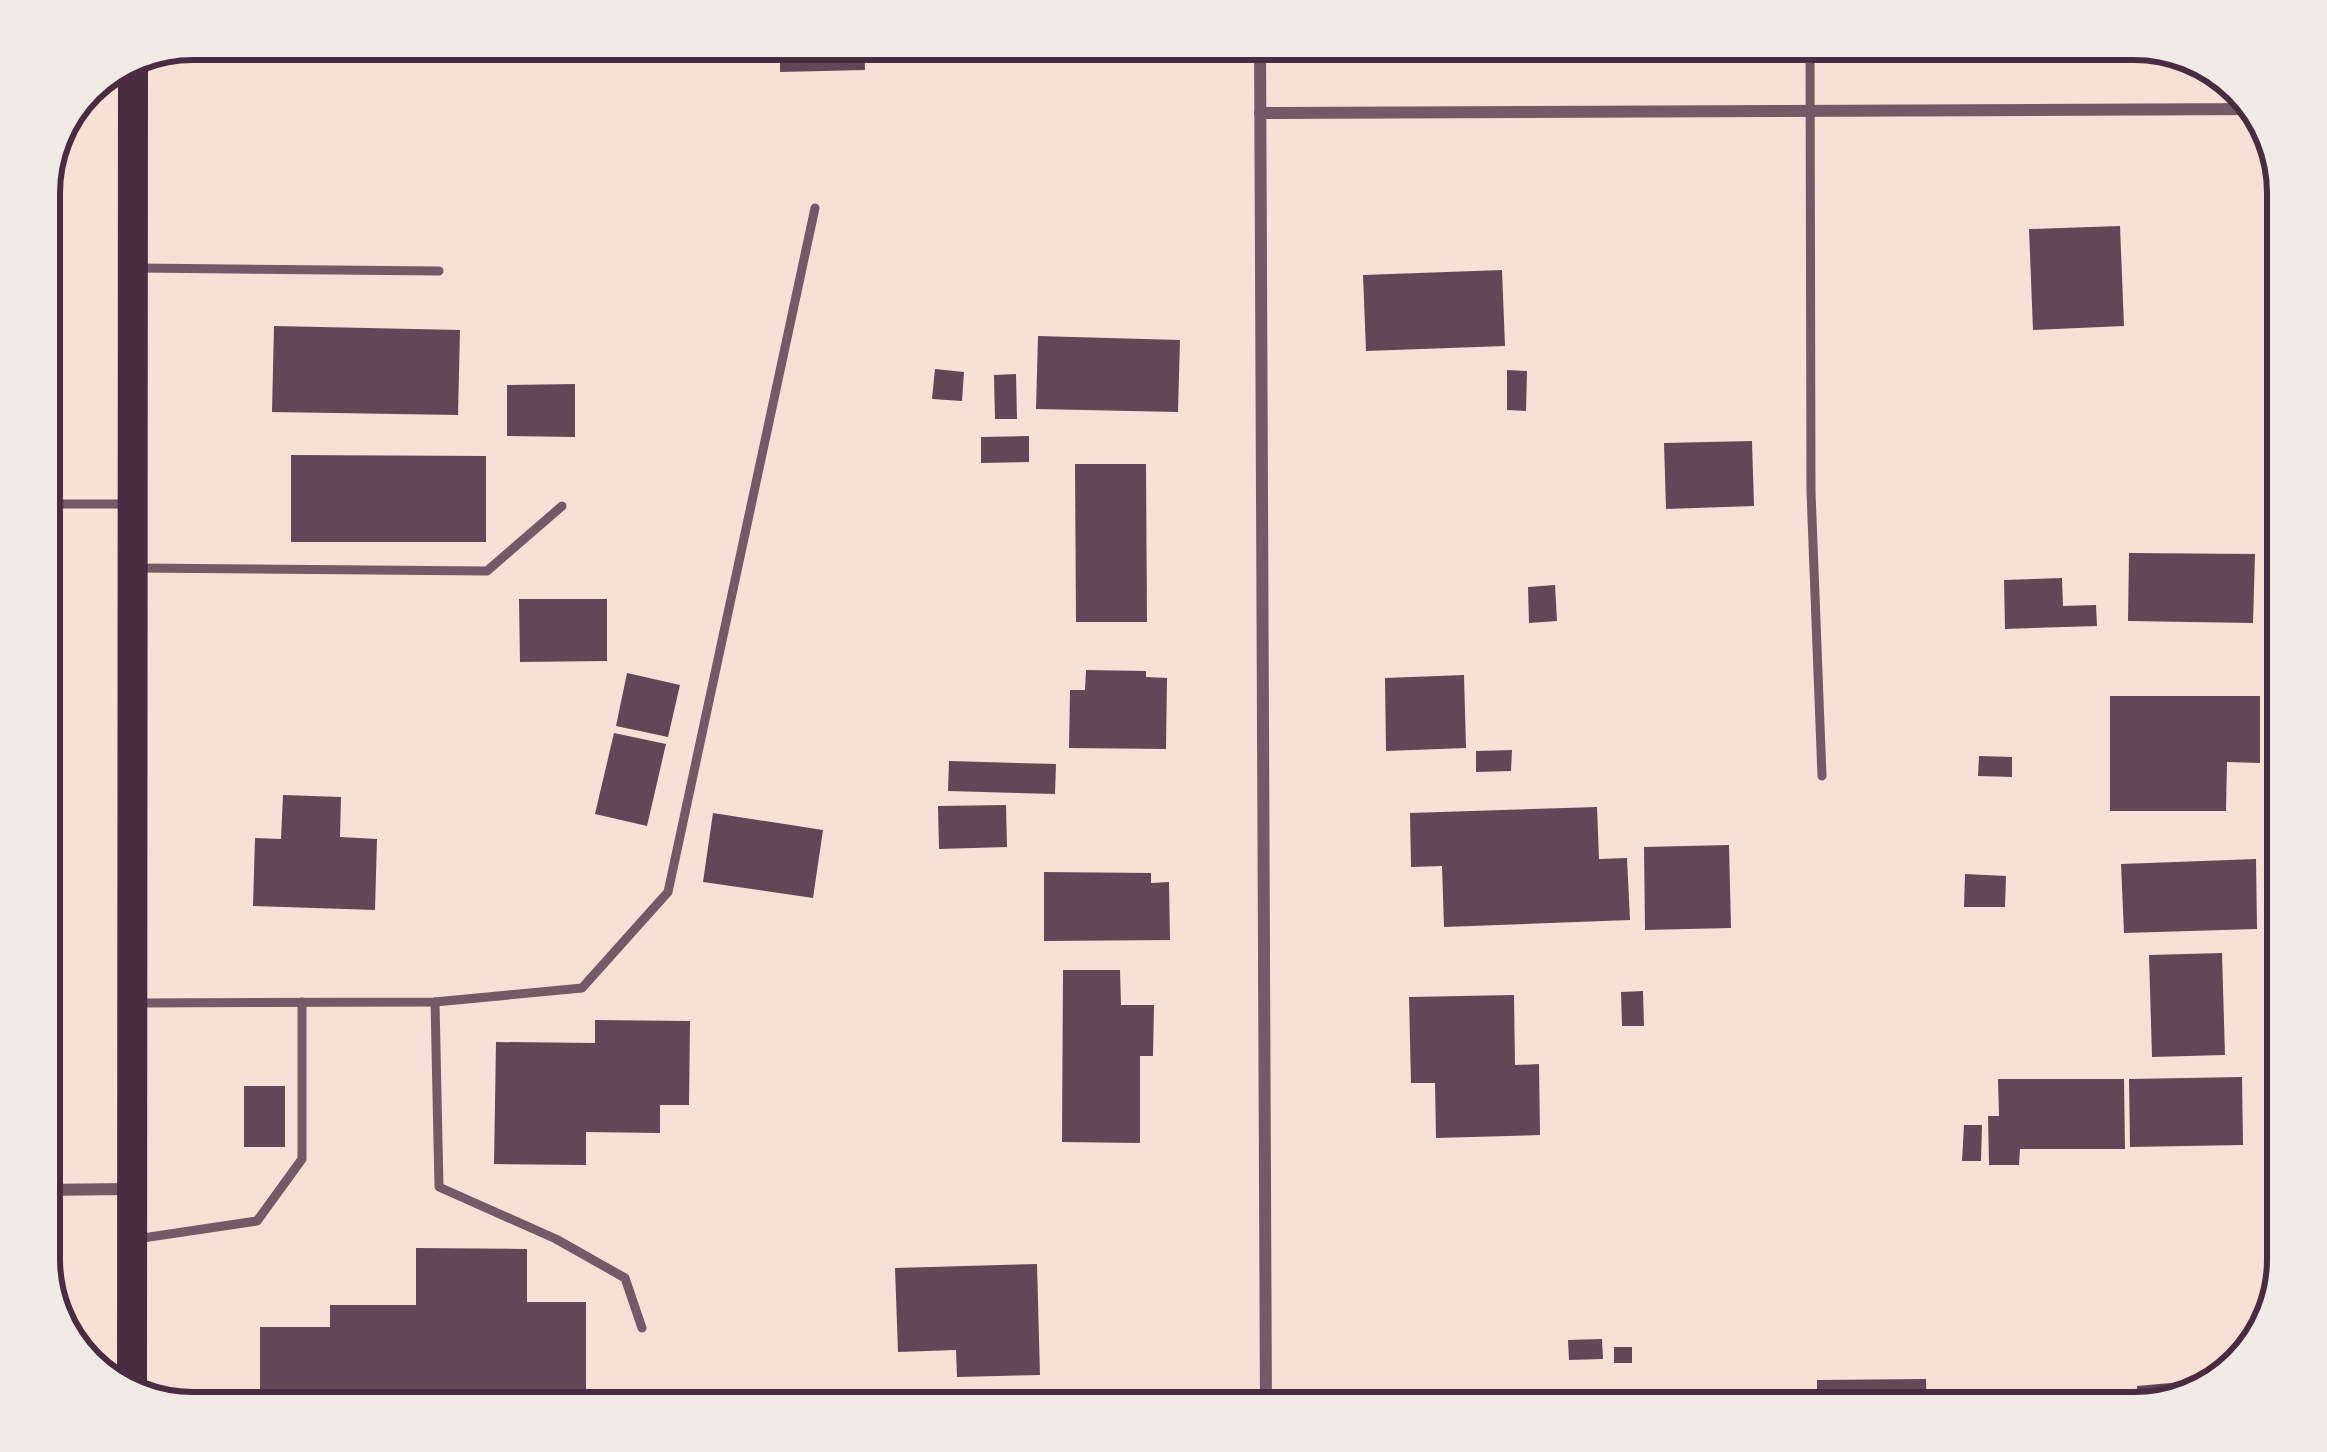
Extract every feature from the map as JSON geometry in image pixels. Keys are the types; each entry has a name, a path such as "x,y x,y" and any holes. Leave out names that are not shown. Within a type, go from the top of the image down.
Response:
{"main road":[{"path":"132,1377 133,75"}],"street":[{"path":"1260,60 1266,1392"},
{"path":"1260,113 2237,109"},
{"path":"60,1190 130,1189"}],"lane":[{"path":"1810,60 1811,492 1822,776"},
{"path":"130,1003 435,1002 582,988 668,892 815,208"},
{"path":"132,268 439,271"},
{"path":"60,504 132,504"},
{"path":"131,568 487,572 562,506"},
{"path":"130,1240 256,1221 302,1159 302,1002"},
{"path":"435,1002 439,1187 556,1238 625,1278 642,1328"}],"building":[{"path":"780,60 865,60 865,70 780,72"},
{"path":"2120,226 2124,326 2033,330 2029,229"},
{"path":"1502,270 1505,346 1366,351 1363,275"},
{"path":"274,326 460,330 458,415 272,412"},
{"path":"1038,336 1180,340 1178,412 1036,409"},
{"path":"935,369 964,372 962,401 932,399"},
{"path":"1507,370 1527,371 1526,411 1507,410"},
{"path":"1016,374 1017,419 995,419 994,375"},
{"path":"575,384 575,437 507,436 507,385"},
{"path":"1029,436 1029,462 981,463 981,437"},
{"path":"1752,441 1754,506 1666,509 1664,443"},
{"path":"291,455 486,456 486,542 291,542"},
{"path":"1075,464 1146,464 1147,622 1076,622"},
{"path":"2129,553 2255,554 2253,623 2128,621"},
{"path":"2062,578 2063,606 2096,605 2097,626 2005,629 2004,580"},
{"path":"1555,585 1557,621 1529,623 1528,587"},
{"path":"519,599 607,599 607,661 520,662"},
{"path":"1086,670 1146,671 1146,677 1167,678 1166,749 1069,748 1070,690 1085,690"},
{"path":"627,673 680,685 668,737 616,726"},
{"path":"1464,675 1466,748 1386,751 1385,678"},
{"path":"2110,696 2260,696 2260,763 2227,762 2226,811 2110,811"},
{"path":"614,733 666,744 647,826 595,814"},
{"path":"1512,750 1511,771 1476,772 1476,751"},
{"path":"1979,756 2012,757 2012,777 1978,776"},
{"path":"949,761 1056,764 1055,794 948,791"},
{"path":"283,795 341,797 340,837 377,839 375,910 253,906 255,838 281,839"},
{"path":"1006,805 1007,847 939,849 938,806"},
{"path":"1597,807 1599,859 1627,858 1630,920 1444,927 1442,866 1411,867 1410,813"},
{"path":"713,813 823,830 813,898 703,882"},
{"path":"1729,845 1731,928 1645,930 1644,847"},
{"path":"2256,859 2257,929 2124,933 2121,864"},
{"path":"1044,872 1151,873 1151,883 1169,882 1170,940 1044,941"},
{"path":"1965,874 2006,876 2005,907 1964,907"},
{"path":"2222,953 2225,1055 2152,1057 2149,955"},
{"path":"1063,970 1120,970 1121,1005 1154,1005 1153,1056 1140,1056 1140,1143 1062,1142"},
{"path":"1643,991 1644,1026 1622,1026 1621,992"},
{"path":"1514,995 1515,1065 1539,1064 1540,1135 1436,1138 1435,1083 1411,1083 1409,997"},
{"path":"595,1020 690,1021 689,1105 660,1105 660,1133 586,1132 586,1165 494,1164 496,1042 595,1043"},
{"path":"2242,1077 2243,1145 2130,1147 2129,1079"},
{"path":"1998,1079 2124,1079 2125,1149 2020,1149 2019,1165 1989,1165 1988,1116 1999,1116"},
{"path":"244,1086 285,1086 285,1147 244,1147"},
{"path":"1964,1125 1982,1125 1981,1161 1962,1161"},
{"path":"416,1248 527,1249 527,1302 586,1302 586,1391 260,1391 260,1327 330,1327 330,1305 416,1305"},
{"path":"1037,1264 1040,1375 957,1377 956,1350 898,1352 895,1268"},
{"path":"1602,1339 1603,1359 1569,1360 1568,1340"},
{"path":"1614,1347 1632,1347 1632,1363 1614,1363"},
{"path":"1926,1379 1926,1392 1817,1392 1817,1380"},
{"path":"2186,1382 2151,1391 2137,1392 2137,1386"}]}
